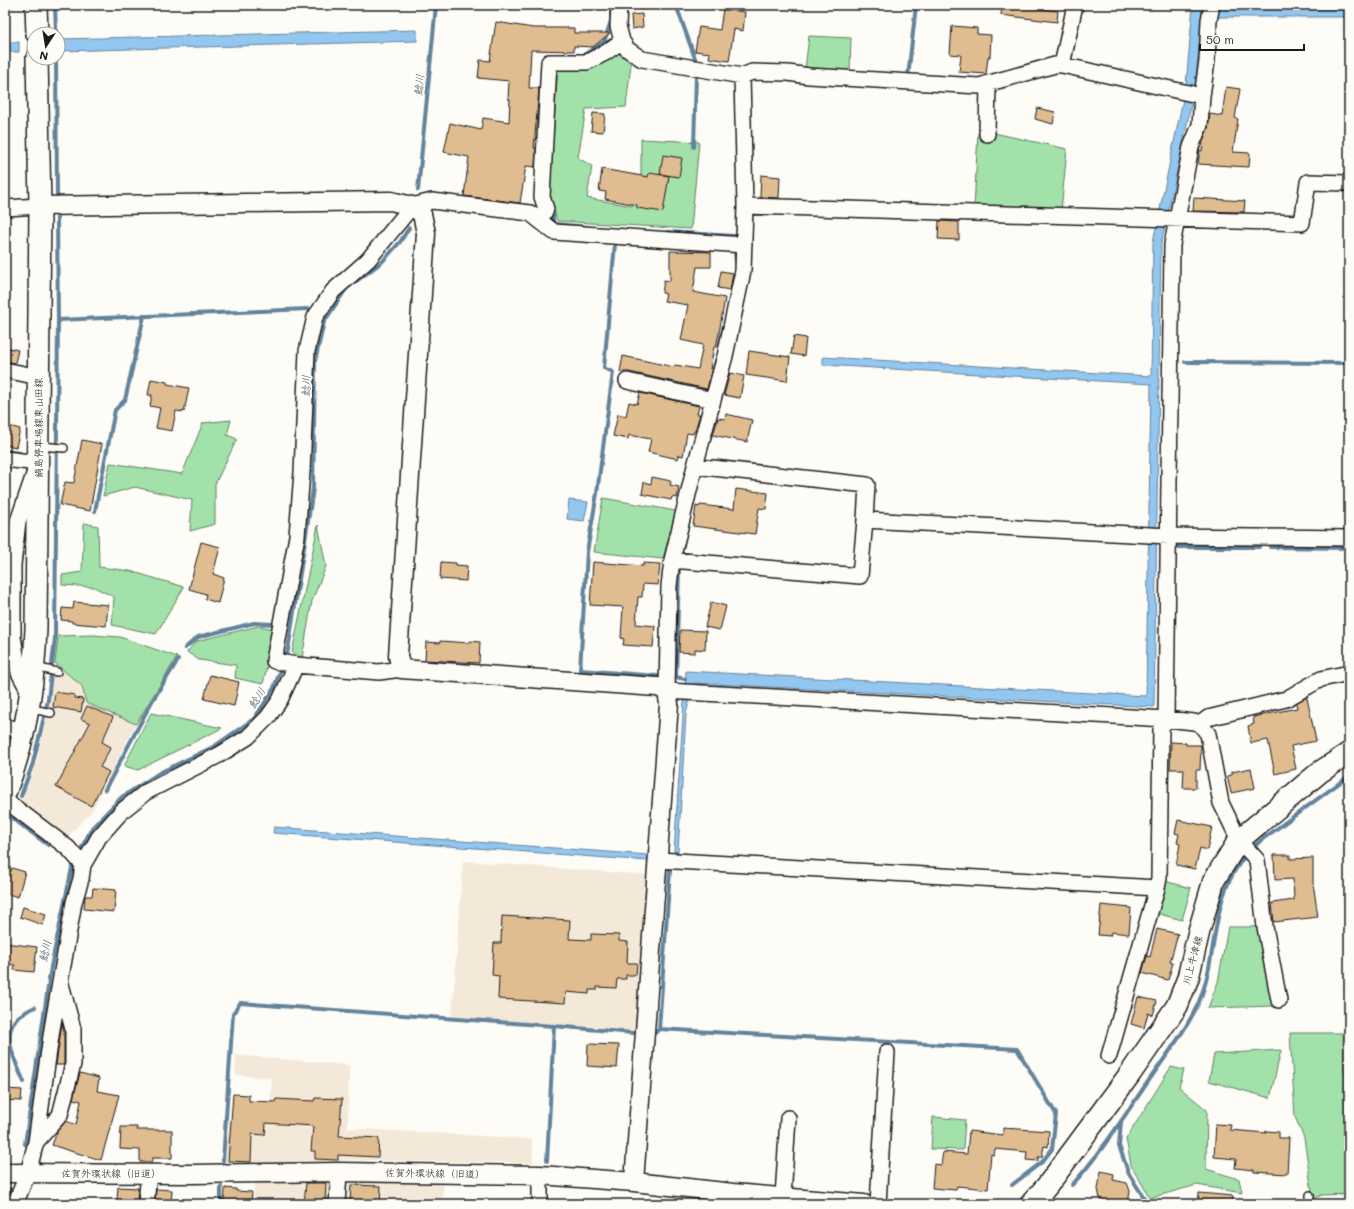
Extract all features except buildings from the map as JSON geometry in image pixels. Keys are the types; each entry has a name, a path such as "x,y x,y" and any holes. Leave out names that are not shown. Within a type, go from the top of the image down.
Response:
{"main road":[{"path":"36,5 37,26"},
{"name":"鍋島停車場線東山田線","path":"5,793 12,775 14,729 34,704 41,668 36,628 43,452 39,377 40,206 37,66"},
{"name":"川上牛津線","path":"1031,1204 1047,1186 1121,1086 1177,1006 1188,978 1199,931 1214,880 1239,840 1320,772 1349,753"}],"street":[{"path":"619,5 618,26 622,41 627,49 642,59 742,76 752,72 979,86 1055,65 1062,65 1202,96"},
{"path":"1062,65 1075,5"},
{"path":"1109,1056 1157,888 1159,870 1161,728 1166,719 1166,536 1172,245 1190,147 1200,125 1207,61 1210,12"},
{"path":"540,221 546,209 542,197 549,62 587,62 605,53 622,41"},
{"path":"681,692 669,586 672,560 695,466 725,356 743,271 745,206 742,76"},
{"path":"987,134 988,83"},
{"path":"745,206 1302,223 1308,182 1349,183"},
{"path":"5,208 40,206 391,201 412,206 422,214 426,233 398,656 401,669"},
{"path":"744,245 554,232 530,213 432,201 412,206 368,260 333,290 315,317 307,351 302,472 297,536 274,661 296,665 379,672 401,669 657,687 681,692 1166,719 1200,724 1208,734 1221,803 1239,840 1257,860 1265,927 1279,1000"},
{"path":"5,370 39,377"},
{"path":"627,381 714,400"},
{"path":"5,459 43,452"},
{"path":"34,704 19,673 13,637 9,564 18,521 43,452"},
{"path":"672,560 860,576 867,485 695,466"},
{"path":"865,520 1166,536 1349,538"},
{"path":"15,1204 28,1173 36,1142 60,981 74,902 81,879 83,865 99,837 122,811 146,792 220,754 248,737 268,717 280,700 296,665"},
{"path":"1200,724 1208,718 1286,699 1321,679 1349,673"},
{"path":"634,1182 669,704 681,692"},
{"path":"5,800 68,848 83,865"},
{"path":"658,860 1157,888"},
{"path":"36,1142 60,1115 74,1064 74,1029 60,981"},
{"path":"878,1204 887,1052"},
{"path":"783,1197 788,1118"},
{"path":"336,1204 339,1172"},
{"name":"佐賀外環状線（旧道）","path":"5,1173 339,1172 540,1175 634,1182 864,1204"},
{"path":"146,1204 149,1173"},
{"path":"540,1175 540,1204"}],"lane":[{"path":"43,452 64,448"},
{"path":"41,668 57,672"},
{"path":"34,704 51,712"},
{"path":"1310,1195 1310,1204"}],"shaded area":[{"path":"55,663 82,686 86,703 136,724 92,811 66,839 20,804 37,761 50,701"},
{"path":"463,861 648,875 636,1031 452,1018"},
{"path":"236,1055 349,1065 348,1128 532,1139 533,1163 343,1160 342,1164 225,1165 228,1121 269,1121 272,1078 235,1075"},
{"path":"255,1179 444,1181 442,1204 253,1204"}],"green space":[{"path":"809,36 851,38 850,74 805,69"},
{"path":"622,52 631,64 626,107 586,109 578,158 592,166 587,198 632,206 641,182 641,139 699,142 691,229 557,221 549,192 558,68 587,67"},
{"path":"978,133 994,133 1067,149 1061,211 974,208"},
{"path":"231,420 227,435 237,439 215,484 215,524 190,531 192,500 135,487 103,496 110,463 182,474 203,423"},
{"path":"603,498 676,511 663,559 594,552"},
{"path":"84,523 98,526 99,567 130,571 184,587 156,634 112,625 114,597 94,587 62,585 62,575 82,572"},
{"path":"318,525 326,566 312,601 302,658 292,653"},
{"path":"258,626 275,629 263,684 235,678 236,665 199,660 187,652 197,641"},
{"path":"93,635 120,637 177,657 136,724 86,703 82,686 55,663 58,636"},
{"path":"151,713 222,728 138,770 124,766"},
{"path":"1164,881 1191,888 1182,920 1156,913"},
{"path":"1228,927 1262,927 1274,1006 1208,1008 1218,982"},
{"path":"1290,1033 1343,1033 1344,1073 1349,1076 1349,1194 1322,1195 1313,1199 1304,1138 1295,1117"},
{"path":"1281,1050 1270,1098 1209,1081 1214,1054"},
{"path":"1171,1067 1184,1070 1179,1087 1207,1110 1206,1169 1239,1179 1242,1193 1197,1185 1150,1198 1131,1165 1126,1139"},
{"path":"933,1117 965,1120 963,1150 931,1149"}],"water":[{"path":"1193,5 1218,8 1349,8 1349,17 1217,17 1202,14 1195,88 1161,244 1154,707 694,683 686,714 678,852 674,852 686,671 1146,696 1151,384 823,365 823,357 1151,376 1153,242 1186,85"},
{"path":"417,30 417,41 66,51 66,39"},
{"path":"5,42 19,42 19,52 5,52"},
{"path":"569,500 588,502 584,521 567,519"},
{"path":"274,827 648,855 648,861 273,833"}],"waterway":[{"path":"55,5 56,26"},
{"name":"鯰川","path":"418,190 436,5"},
{"path":"582,56 604,42 611,21 611,5"},
{"path":"676,5 696,61"},
{"path":"908,77 916,5"},
{"path":"56,66 57,196"},
{"path":"694,147 696,75"},
{"path":"553,208 553,224 587,227"},
{"path":"21,796 33,763 48,700 55,638 58,320 57,218"},
{"name":"鯰川","path":"284,660 288,650 313,489 315,361 324,322 346,289 382,262 400,242 409,228"},
{"path":"667,232 735,236"},
{"path":"615,243 604,368 613,372 597,493 587,552 580,670 658,676"},
{"path":"735,250 736,263"},
{"path":"58,320 308,309"},
{"path":"95,511 115,410 125,400 144,316"},
{"path":"719,347 724,326"},
{"path":"710,385 716,360"},
{"path":"1185,362 1349,363"},
{"path":"5,451 20,453"},
{"path":"1178,547 1259,547"},
{"path":"1270,547 1349,548"},
{"path":"679,567 676,677 685,679"},
{"path":"185,648 198,637 254,623 273,624"},
{"path":"105,790 151,703 178,660"},
{"name":"鯰川","path":"78,855 92,828 122,797 161,772 215,746 254,719 274,688 282,666"},
{"path":"1252,849 1260,841 1349,776"},
{"path":"12,818 48,845"},
{"path":"1072,1185 1114,1132 1193,1014 1205,985 1220,907 1226,889 1235,871 1247,854"},
{"name":"鯰川","path":"25,1144 51,967 72,868 75,861"},
{"path":"655,1033 659,1029 670,870"},
{"path":"223,1161 233,1014 240,1003 554,1026"},
{"path":"24,1082 11,1049 10,1032 18,1017 35,1007"},
{"path":"547,1161 554,1026 633,1033"},
{"path":"659,1029 1017,1049 1056,1114 1052,1149 1042,1162 1012,1185"},
{"path":"1121,1121 1119,1146 1129,1174 1148,1204"},
{"path":"221,1187 221,1204"},
{"path":"7,1204 10,1189"}]}
